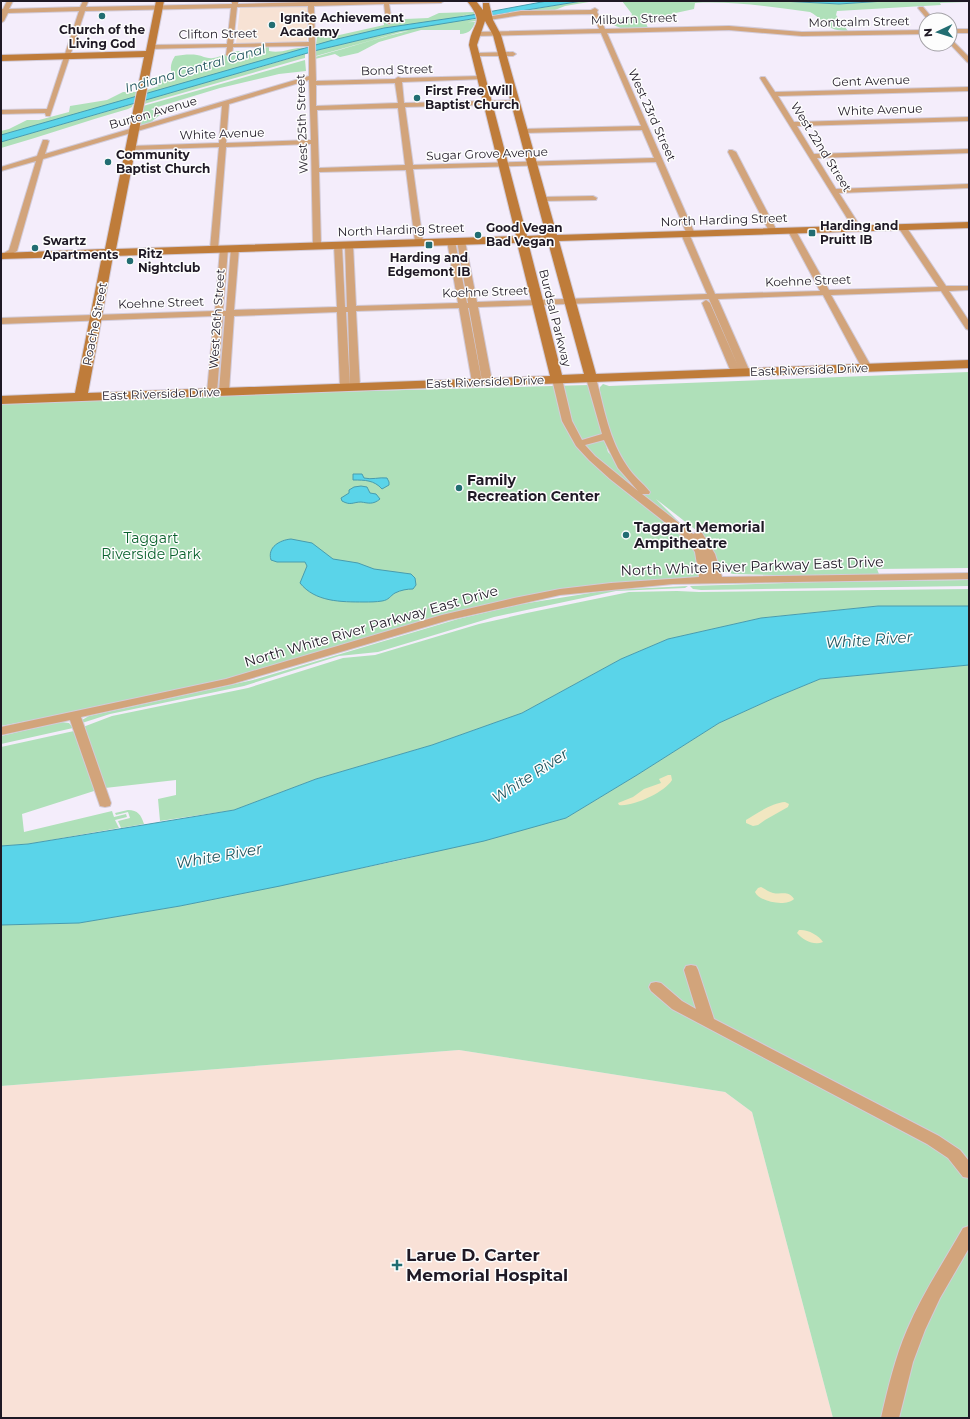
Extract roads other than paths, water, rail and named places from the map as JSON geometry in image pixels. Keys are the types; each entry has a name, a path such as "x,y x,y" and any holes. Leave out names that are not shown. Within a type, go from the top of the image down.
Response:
{"street":[{"path":"1,21 3,11 10,1"},
{"path":"1,112 49,113 85,1"},
{"path":"3,11 82,9 160,4 441,1"},
{"path":"471,1 484,15"},
{"name":"Burdsal Parkway","path":"485,1 484,15 473,43 568,421 579,444 609,473 689,536 700,552 711,580"},
{"name":"West 25th Street","path":"311,2 311,55 314,108 317,246"},
{"path":"386,2 389,22"},
{"path":"228,56 235,3"},
{"name":"Roache Street","path":"86,397 134,130 149,51 160,4"},
{"path":"921,8 925,12"},
{"name":"West 23rd Street","path":"484,15 593,11 659,160 684,234 708,296 741,372"},
{"name":"Burdsal Parkway","path":"484,15 497,34 607,436 614,455 631,479 642,490 701,538 710,554 711,580"},
{"name":"Milburn Street","path":"476,34 731,28 793,34"},
{"path":"958,31 969,31"},
{"name":"Montcalm Street","path":"793,34 918,32"},
{"name":"Clifton Street","path":"1,58 67,56 229,45 311,44"},
{"path":"958,49 969,61"},
{"path":"476,55 513,54"},
{"name":"Bond Street","path":"312,80 482,78"},
{"name":"West 22nd Street","path":"763,78 858,228"},
{"name":"Burton Avenue","path":"1,169 226,103 312,80"},
{"path":"398,80 419,242"},
{"name":"Gent Avenue","path":"774,94 969,89"},
{"path":"314,108 515,102"},
{"name":"West 26th Street","path":"218,392 230,313 224,249 223,145 226,103"},
{"name":"White Avenue","path":"792,124 969,119"},
{"path":"523,131 645,128"},
{"path":"3,256 13,251 45,141"},
{"name":"White Avenue","path":"131,148 315,142"},
{"path":"812,156 969,151"},
{"path":"732,152 773,231"},
{"name":"Sugar Grove Avenue","path":"315,170 659,160"},
{"path":"834,190 969,186"},
{"path":"542,199 593,198"},
{"name":"North Harding Street","path":"3,256 969,225"},
{"path":"902,227 969,327"},
{"path":"792,231 827,292 867,368"},
{"path":"456,241 472,305 482,382"},
{"path":"456,241 462,305 482,382"},
{"path":"343,245 351,309 350,387"},
{"path":"343,245 341,309 350,387"},
{"name":"West 26th Street","path":"218,392 218,313 224,249"},
{"name":"Koehne Street","path":"1,321 969,288"},
{"name":"East Riverside Drive","path":"1,400 969,364"},
{"path":"579,444 607,436"},
{"name":"North White River Parkway East Drive","path":"1,731 237,680 439,619 514,601 611,586 711,580 969,576"},
{"path":"74,715 105,803"},
{"path":"691,970 708,1022"},
{"path":"656,986 677,1005 933,1140 954,1154 969,1172"},
{"path":"890,1418 898,1383 916,1328 930,1300 969,1233"}],"water":[{"path":"547,1 582,1 398,31 318,50 1,142 1,135 333,40 384,28 472,15"},
{"path":"781,1 885,1 839,4"},
{"path":"353,474 362,474 364,478 367,479 387,478 389,485 382,489 372,482 365,480 353,480"},
{"path":"354,487 367,487 370,493 376,494 380,499 370,503 361,502 350,504 342,501 341,498 349,493 349,490"},
{"path":"291,539 312,543 333,559 358,563 374,569 411,574 415,578 416,585 413,589 406,589 395,593 386,600 346,602 329,600 313,594 300,583 307,566 305,562 277,562 271,560 271,551 275,545"},
{"name":"White River","path":"878,606 969,606 969,665 820,679 719,723 566,818 484,841 280,886 180,906 79,923 1,925 1,846 28,844 234,810 316,779 432,745 522,713 621,659 668,639 761,618"}],"place":[{"name":"Church of the Living God","path":"102,16"},
{"name":"Ignite Achievement Academy","path":"272,25"},
{"name":"First Free Will Baptist Church","path":"417,98"},
{"name":"Community Baptist Church","path":"108,162"},
{"name":"Harding and Pruitt IB","path":"812,233"},
{"name":"Good Vegan Bad Vegan","path":"478,235"},
{"name":"Harding and Edgemont IB","path":"429,245"},
{"name":"Swartz Apartments","path":"35,248"},
{"name":"Ritz Nightclub","path":"130,261"},
{"name":"Family Recreation Center","path":"459,488"},
{"name":"Taggart Memorial Ampitheatre","path":"626,535"},
{"name":"Larue D. Carter Memorial Hospital","path":"397,1265"}],"water label":[{"name":"Indiana Central Canal","path":"195,68"}],"park label":[{"name":"Taggart Riverside Park","path":"151,546"}]}
